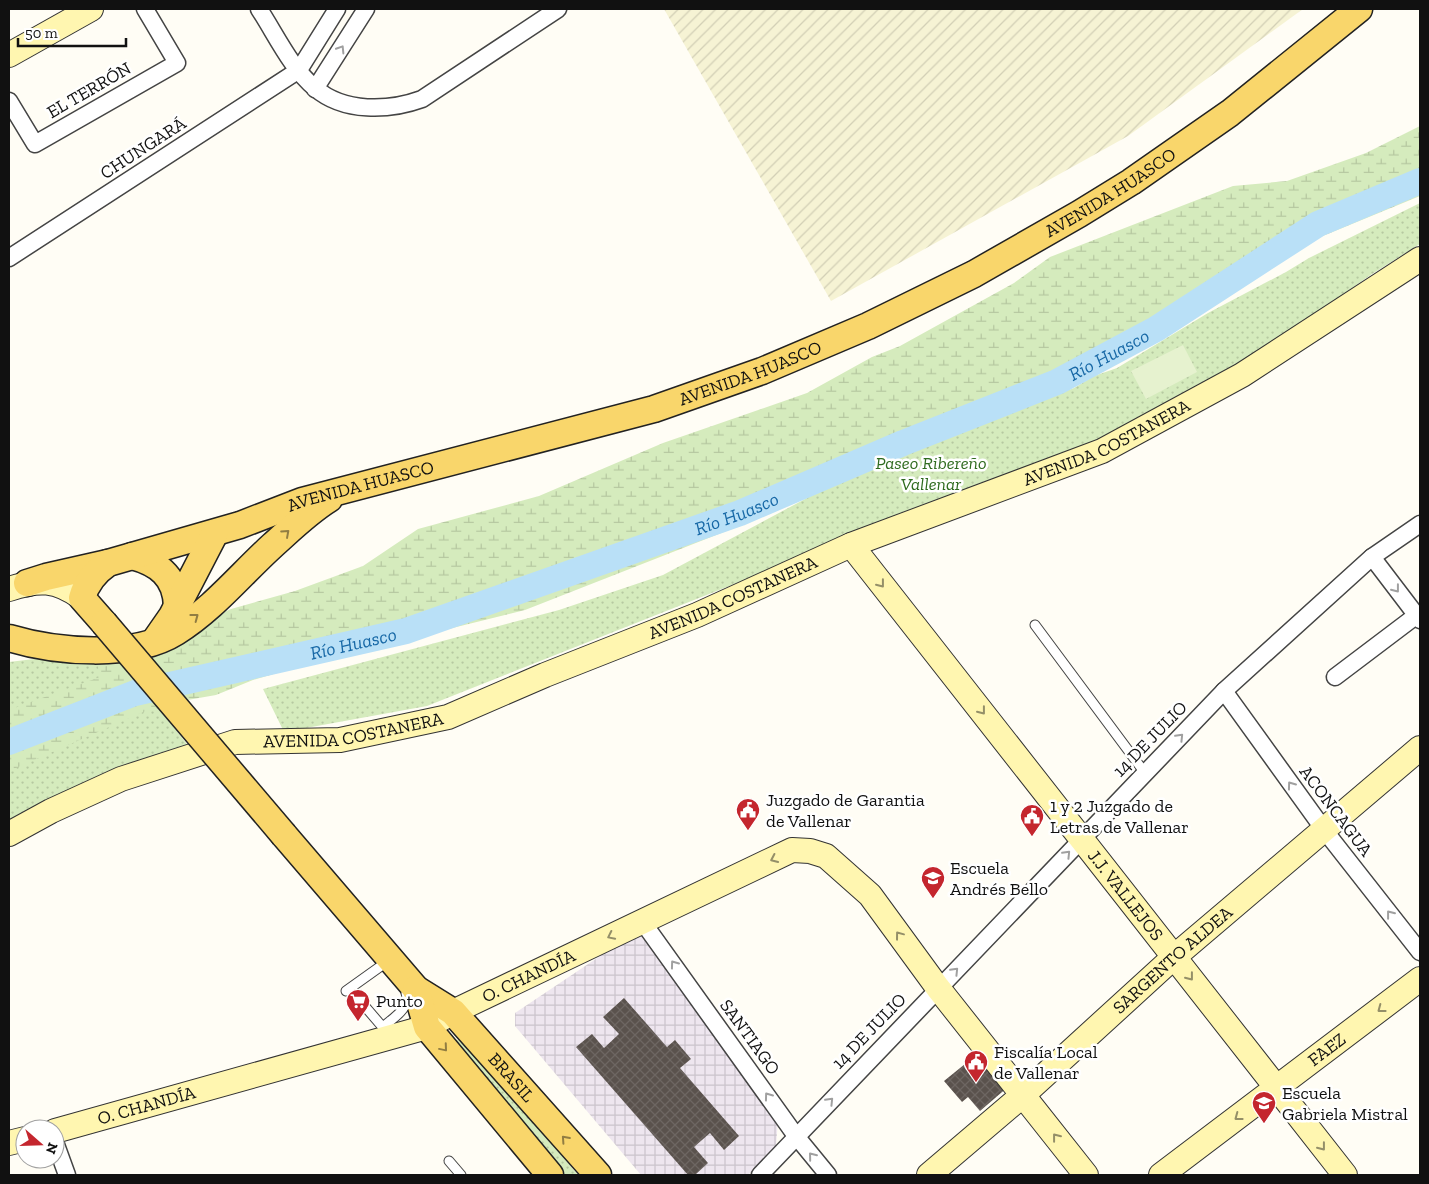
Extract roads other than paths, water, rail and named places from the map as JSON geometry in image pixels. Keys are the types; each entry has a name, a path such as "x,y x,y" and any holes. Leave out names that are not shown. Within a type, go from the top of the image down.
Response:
{"main road":[{"name":"AVENIDA HUASCO","path":"82,598 88,584 99,570 120,559 240,525 290,504 654,409 762,371 877,322 974,274 1027,245 1131,182 1230,113 1359,9"},
{"path":"14,642 68,650 90,651 154,642 175,632 205,610 308,514 340,492"},
{"path":"240,525 250,531 256,542 256,555 251,566"},
{"path":"154,642 177,606 215,533"},
{"path":"18,586 120,559 152,562 166,573 175,588 177,606"},
{"name":"BRASIL","path":"82,598 284,835 387,962 416,989 453,1012 598,1175"},
{"name":"BRASIL","path":"416,989 427,1027 550,1175"}],"street":[{"path":"9,55 91,9"},
{"name":"EL TERRÓN","path":"9,101 35,144 177,63 145,9"},
{"path":"259,9 299,70 315,89 338,100 364,107 386,108 422,99 558,9"},
{"path":"299,70 337,9"},
{"path":"315,89 366,9"},
{"name":"CHUNGARÁ","path":"10,255 299,70"},
{"name":"AVENIDA COSTANERA","path":"9,834 51,810 121,779 235,742 294,743 340,740 448,717 545,675 697,615 851,545 1102,451 1242,375 1417,267"},
{"name":"14 DE JULIO","path":"760,1175 1224,691 1372,557 1420,524"},
{"name":"J.J. VALLEJOS","path":"851,545 1345,1175"},
{"path":"1335,677 1418,617 1372,557"},
{"path":"18,586 49,582 72,591 82,598"},
{"name":"ACONCAGUA","path":"1224,691 1325,831 1420,952"},
{"name":"SARGENTO ALDEA","path":"929,1175 1023,1095 1174,957 1325,831 1420,748"},
{"name":"O. CHANDÍA","path":"65,1128 387,1032 427,1027 453,1012 642,920 792,850 810,851 826,856 870,895 938,988 1086,1175"},
{"name":"SANTIAGO","path":"642,920 796,1136 828,1175"},
{"name":"FAEZ","path":"1161,1175 1420,979"}],"lane":[{"path":"1035,625 1146,773"},
{"path":"387,962 405,991 407,998 405,1007 387,1032 348,990 387,962"},
{"path":"449,1161 461,1175"}],"waterway":[{"name":"Río Huasco","path":"9,742 135,693 406,631 740,513 903,443 1057,382 1156,329 1318,224 1420,181"}],"place":[{"name":"Juzgado de Garantia de Vallenar","path":"748,831"},
{"name":"1 y 2 Juzgado de Letras de Vallenar","path":"1032,837"},
{"name":"Escuela Andrés Bello","path":"933,899"},
{"name":"Punto","path":"358,1022"},
{"name":"Fiscalía Local de Vallenar","path":"976,1083"},
{"name":"Escuela Gabriela Mistral","path":"1264,1124"}],"park label":[{"name":"Paseo Ribereño Vallenar","path":"931,473"}]}
